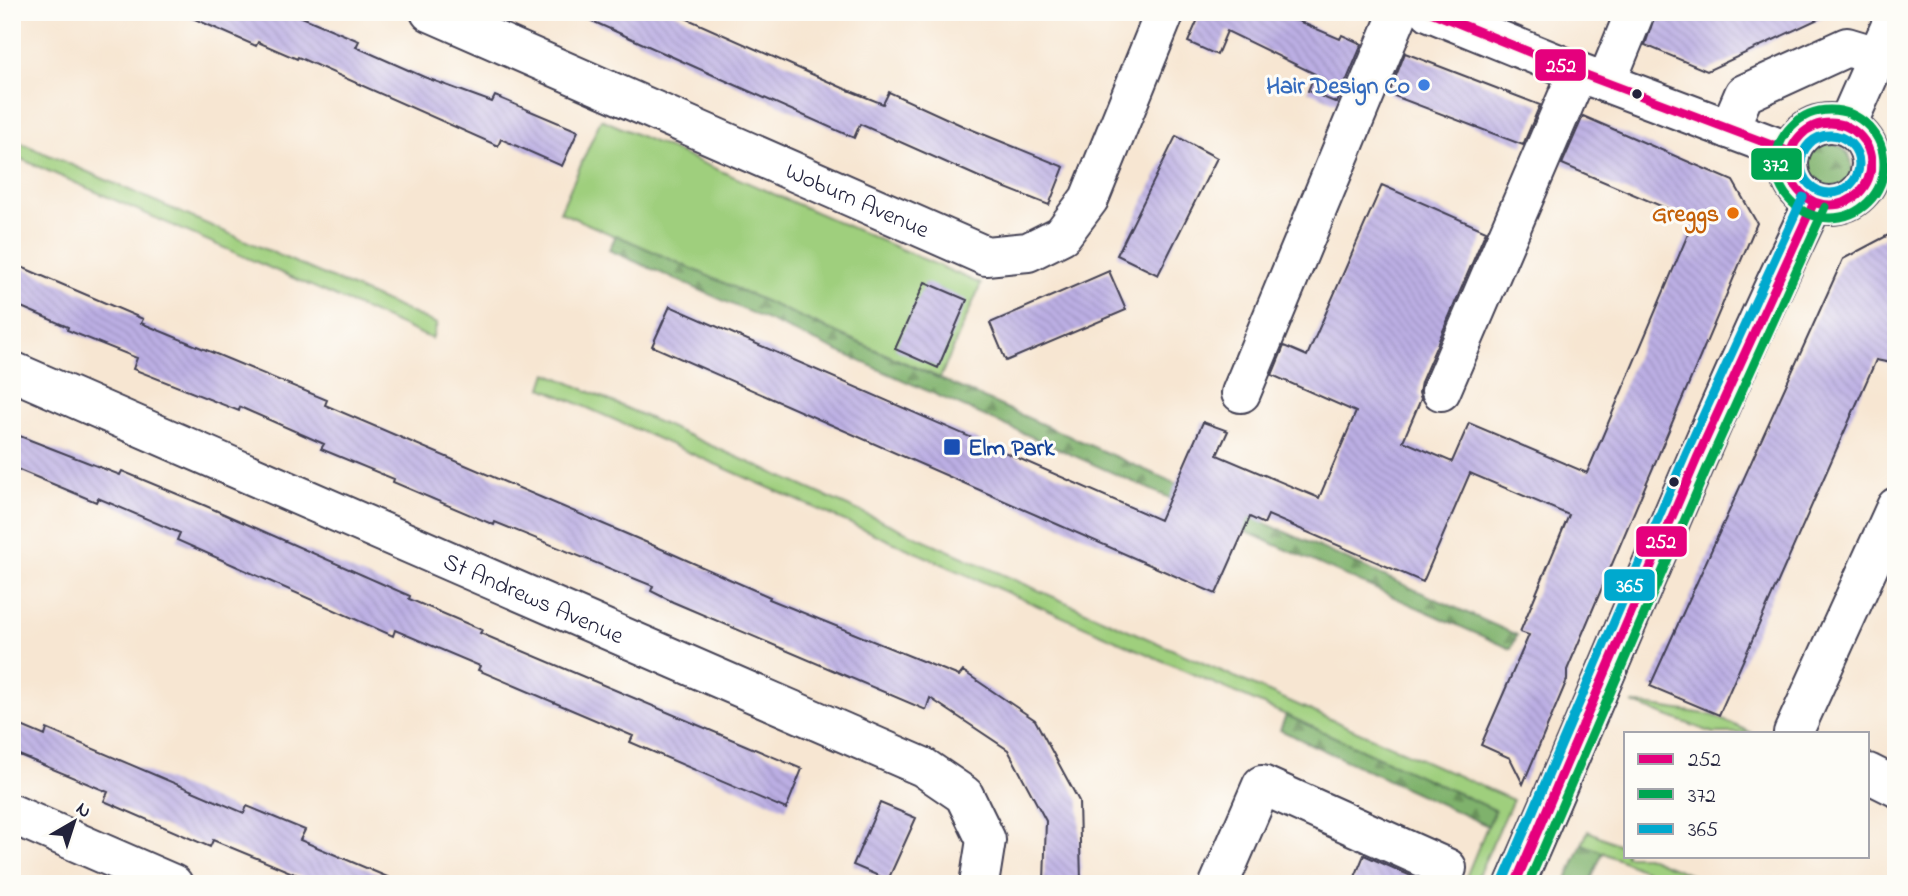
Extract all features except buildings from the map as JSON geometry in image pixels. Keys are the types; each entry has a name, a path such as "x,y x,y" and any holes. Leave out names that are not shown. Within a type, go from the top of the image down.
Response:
{"street":[{"name":"Woburn Avenue","path":"430,12 986,256 1028,252 1062,235 1089,199 1165,12"},
{"path":"1241,393 1399,12"},
{"path":"1430,12 1790,152"},
{"path":"1441,391 1592,77 1635,12"},
{"path":"1847,125 1896,14"},
{"path":"1729,129 1744,94 1847,47 1877,56"},
{"path":"1829,122 1847,125 1862,136 1884,173 1851,201 1833,206 1814,202 1802,194 1793,182 1789,167 1790,152 1798,137 1812,126 1829,122"},
{"path":"1515,884 1692,474 1814,202"},
{"name":"St Andrews Avenue","path":"12,370 923,768 964,795 986,840 979,884"},
{"path":"1793,732 1896,508"},
{"path":"1870,774 1896,787"},
{"path":"1219,884 1262,785 1447,869"},
{"path":"12,814 173,884"}],"green space":[{"path":"601,119 981,284 940,378 560,212"},
{"path":"12,139 437,324 432,339 12,155"},
{"path":"1829,144 1845,151 1852,167 1845,183 1829,190 1813,183 1806,167 1813,151"},
{"path":"616,235 1517,635 1511,649 609,250"},
{"path":"547,373 1513,800 1474,884 1463,884 1494,810 1286,715 542,388"},
{"path":"1632,703 1712,715 1750,732 1710,732"},
{"path":"1286,715 1495,810 1488,826 1280,730"},
{"path":"1588,831 1624,847 1624,858 1651,858 1712,884 1677,884 1582,844"},
{"path":"1582,844 1603,852 1589,884 1565,884"}],"transit line":[{"name":"252","path":"1431,12 1578,72 1790,152"},
{"name":"372","path":"1830,110 1851,114 1868,126 1880,143 1884,164 1880,185 1868,202 1851,214 1830,218 1809,214 1792,202 1780,185 1776,164 1780,143 1792,126 1809,114 1830,110"},
{"name":"252","path":"1822,123 1838,123 1853,130 1864,141 1871,156 1871,164 1868,180 1859,193 1838,205 1822,205 1807,198 1796,187 1789,172 1789,156 1796,141 1807,130 1822,123"},
{"name":"365","path":"1824,135 1836,135 1851,143 1859,158 1859,164 1859,170 1851,185 1836,193 1824,193 1809,185 1801,170 1801,158 1809,143 1824,135"},
{"name":"365","path":"1504,879 1687,451 1803,197"},
{"name":"252","path":"1515,884 1698,456 1814,202"},
{"name":"372","path":"1528,884 1710,461 1825,207"}],"place":[{"name":"Hair Design Co","path":"1424,85"},
{"name":"Greggs","path":"1733,213"},
{"name":"Elm Park","path":"952,447"}]}
